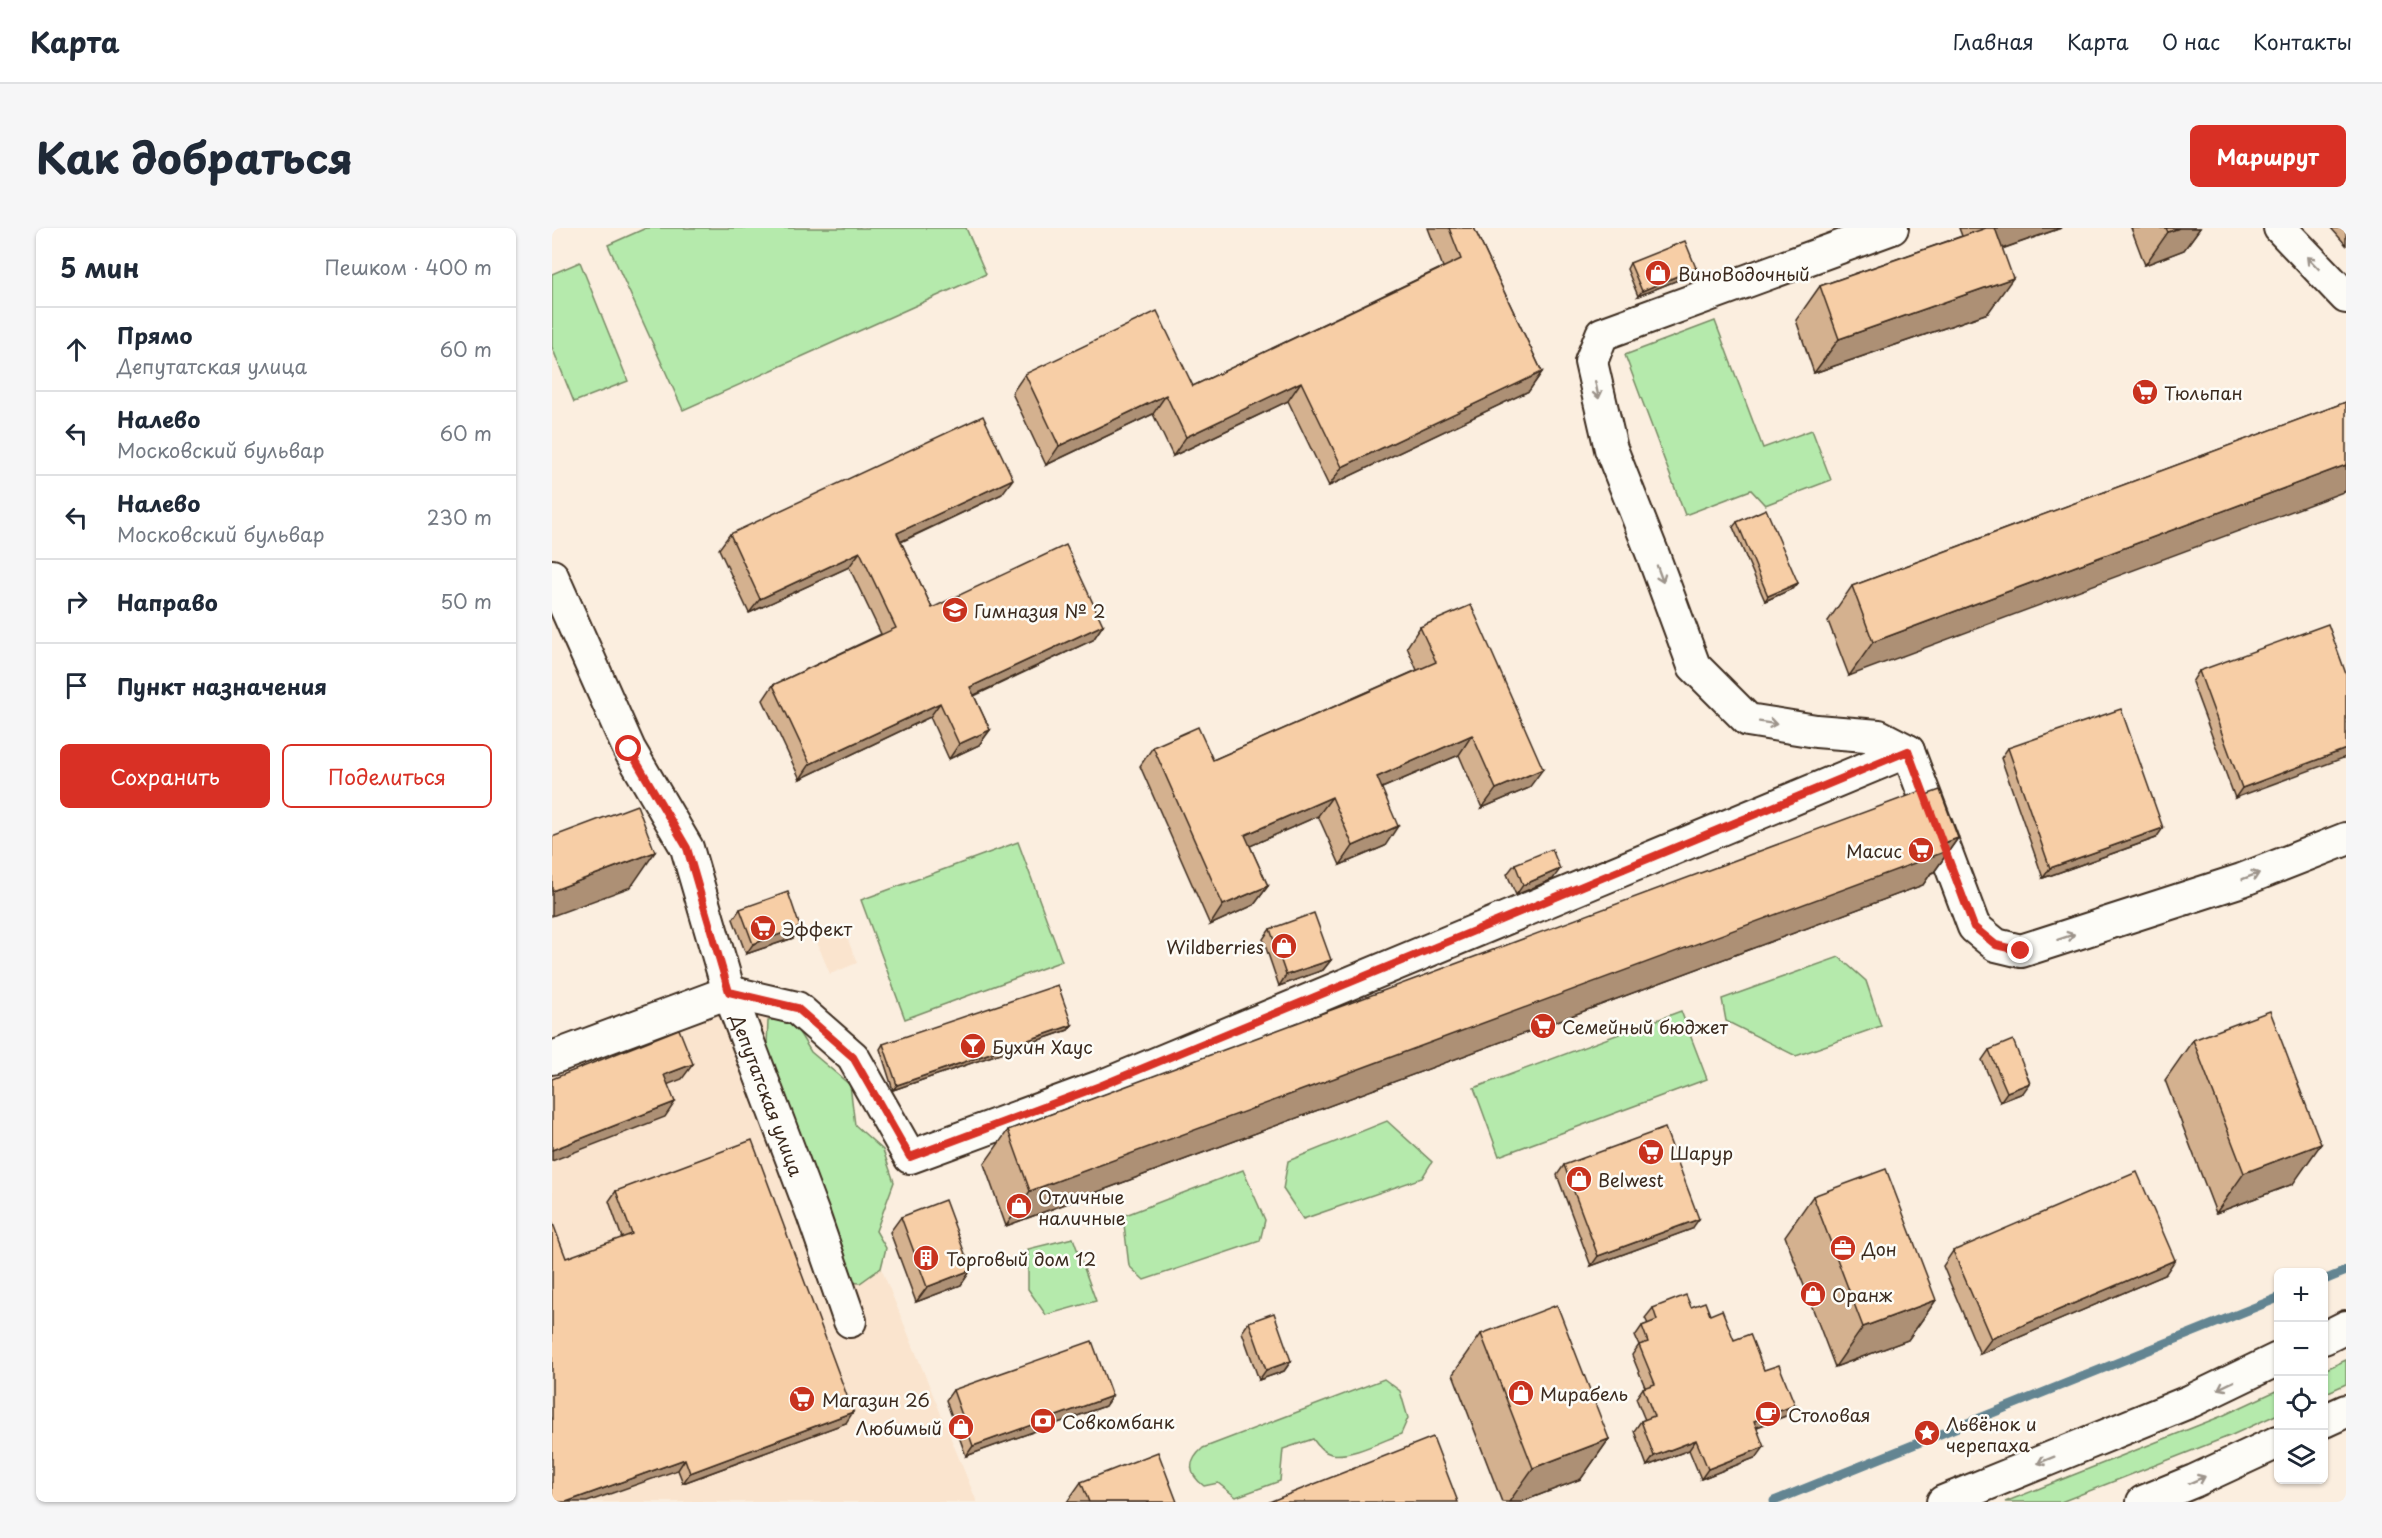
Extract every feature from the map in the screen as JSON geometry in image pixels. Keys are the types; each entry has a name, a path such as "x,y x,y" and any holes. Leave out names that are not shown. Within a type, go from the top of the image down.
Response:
{"street":[{"path":"1892,228 1602,334 1591,362 1611,449 1694,666 1748,720 1816,731 1879,736 1908,751 1974,927 1996,945 2021,951 2242,880 2346,839"},
{"path":"2280,228 2346,297"},
{"name":"Депутатская улица","path":"552,576 629,749 687,848 729,992 814,1217 850,1321"},
{"path":"552,1058 729,992 797,1008 853,1057 910,1157 1100,1086 1908,751"},
{"path":"2328,1336 2346,1327"},
{"path":"1943,1502 2191,1401 2274,1361"},
{"path":"2328,1419 2346,1411"},
{"path":"2143,1502 2274,1444"}],"shaded area":[{"path":"843,927 857,963 830,974 815,938"},
{"path":"763,980 977,1502 552,1502 552,1061"}],"green space":[{"path":"646,228 966,228 986,274 683,410 608,245"},
{"path":"580,262 628,381 574,402 552,347 552,274"},
{"path":"1715,321 1763,448 1812,430 1831,480 1765,505 1751,490 1685,515 1625,355"},
{"path":"1018,842 1062,961 905,1019 861,900"},
{"path":"1839,957 1866,981 1881,1026 1796,1056 1726,1021 1722,999"},
{"path":"1681,1011 1707,1079 1499,1156 1474,1088"},
{"path":"789,1016 811,1052 850,1085 855,1125 883,1150 894,1182 876,1231 886,1248 881,1268 860,1283 845,1282 766,1068 768,1021"},
{"path":"1387,1121 1432,1162 1422,1178 1303,1219 1283,1189 1288,1161"},
{"path":"1243,1170 1265,1220 1260,1241 1144,1280 1129,1266 1123,1216"},
{"path":"1073,1238 1096,1301 1046,1315 1028,1289 1028,1249"},
{"path":"2346,1360 2346,1384 2328,1392 2328,1376 2328,1368"},
{"path":"1384,1379 1400,1391 1408,1418 1401,1434 1347,1454 1328,1453 1320,1448 1313,1439 1283,1449 1280,1481 1236,1497 1218,1483 1204,1486 1192,1472 1192,1462 1203,1448"},
{"path":"2274,1392 2274,1416 2232,1435 2061,1502 2005,1502 2222,1416"}],"building":[{"path":"1449,228 1474,228 1542,372 1342,467 1301,382 1186,437 1166,395 1059,446 1025,374 1157,311 1193,386 1461,259"},
{"path":"1986,228 1995,228 2013,278 1839,339 1820,286"},
{"path":"2166,228 2179,228 2168,232"},
{"path":"1685,241 1696,268 1642,291 1630,263"},
{"path":"2346,402 2346,465 1873,642 1852,586"},
{"path":"983,416 1013,479 897,533 932,608 1066,545 1103,625 970,687 990,730 959,744 940,703 810,764 773,685 896,628 860,552 760,599 730,534"},
{"path":"1766,509 1798,583 1768,596 1737,522"},
{"path":"1471,605 1543,769 1496,789 1472,735 1377,777 1398,826 1353,846 1332,797 1245,835 1268,886 1223,905 1153,747 1198,727 1213,760 1436,662 1420,627"},
{"path":"2328,624 2346,674 2346,749 2242,788 2199,671"},
{"path":"2121,709 2163,828 2050,868 2008,748"},
{"path":"1924,790 1926,795 1940,790 1958,838 1944,843 1947,851 1030,1191 1008,1130"},
{"path":"637,805 655,852 552,891 552,837"},
{"path":"1552,849 1560,869 1523,885 1515,864"},
{"name":"Эффект","path":"788,892 800,927 753,944 740,909"},
{"path":"1314,913 1331,960 1286,975 1270,929"},
{"path":"1058,985 1072,1025 897,1085 883,1044"},
{"path":"2270,1011 2321,1144 2244,1173 2193,1040"},
{"path":"679,1029 693,1064 664,1075 675,1102 552,1150 552,1079"},
{"path":"2013,1040 2030,1083 2007,1092 1989,1050"},
{"path":"1665,1128 1699,1219 1598,1256 1564,1165"},
{"path":"752,1140 853,1412 690,1473 685,1459 566,1502 552,1502 552,1221 566,1258 632,1234 616,1191"},
{"path":"1886,1169 1936,1300 1863,1327 1813,1196"},
{"path":"2137,1172 2175,1260 1991,1339 1953,1251"},
{"path":"945,1200 971,1270 927,1287 901,1217"},
{"path":"1686,1295 1691,1307 1705,1302 1710,1315 1722,1310 1734,1340 1750,1334 1764,1370 1779,1365 1795,1405 1754,1421 1764,1447 1708,1469 1696,1440 1654,1456 1641,1421 1654,1416 1643,1388 1655,1384 1639,1345 1648,1342 1642,1326 1657,1320 1653,1308"},
{"path":"1557,1305 1609,1439 1533,1468 1481,1334"},
{"path":"1274,1313 1291,1361 1266,1370 1249,1322"},
{"path":"1092,1341 1112,1396 973,1446 953,1390"},
{"path":"1433,1437 1458,1502 1269,1502"},
{"path":"1158,1452 1177,1502 1089,1502 1081,1482"}],"waterway":[{"path":"2328,1278 2346,1271"},
{"path":"1774,1501 2274,1300"}],"place":[{"name":"ВиноВодочный","path":"1658,273"},
{"name":"Тюльпан","path":"2145,392"},
{"name":"Гимназия № 2","path":"955,610"},
{"name":"Масис","path":"1921,850"},
{"name":"Эффект","path":"763,928"},
{"name":"Wildberries","path":"1284,946"},
{"name":"Семейный бюджет","path":"1543,1026"},
{"name":"Бухин Хаус","path":"973,1046"},
{"name":"Шарур","path":"1651,1152"},
{"name":"Belwest","path":"1579,1179"},
{"name":"Отличные наличные","path":"1019,1206"},
{"name":"Дон","path":"1843,1248"},
{"name":"Торговый дом 12","path":"926,1258"},
{"name":"Оранж","path":"1813,1294"},
{"name":"Мирабель","path":"1521,1393"},
{"name":"Магазин 26","path":"802,1399"},
{"name":"Столовая","path":"1768,1414"},
{"name":"Совкомбанк","path":"1043,1421"},
{"name":"Любимый","path":"961,1427"},
{"name":"Львёнок и черепаха","path":"1927,1433"}],"route":[{"path":"629,749 687,848 729,992 797,1008 853,1057 910,1157 1100,1086 1908,751 1974,927 1996,945 2021,951"}]}
